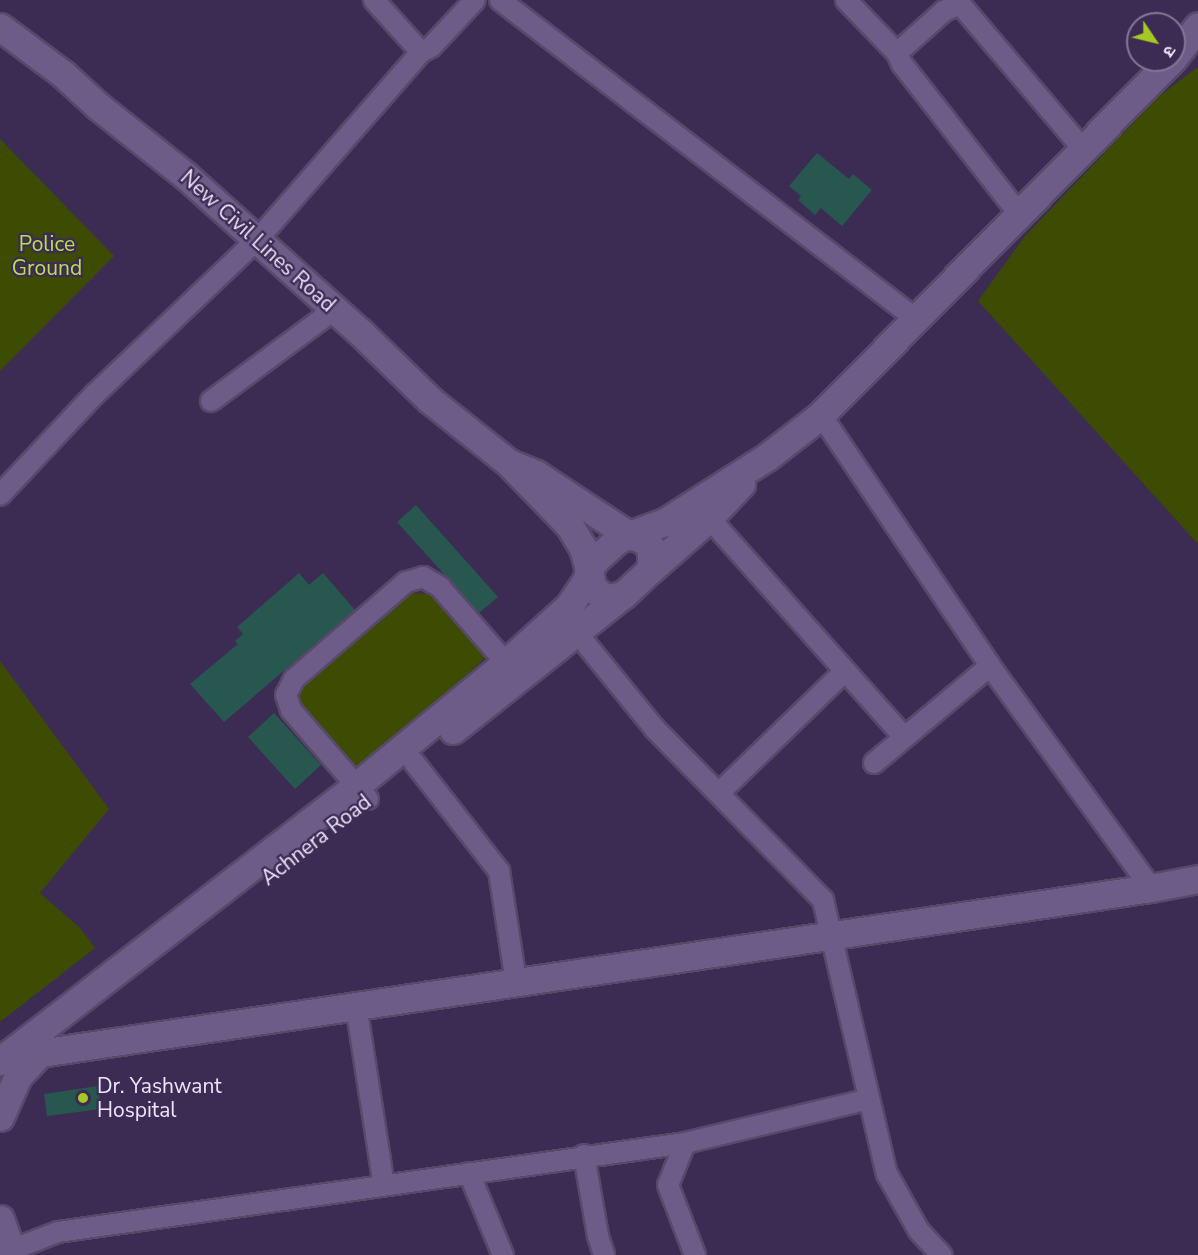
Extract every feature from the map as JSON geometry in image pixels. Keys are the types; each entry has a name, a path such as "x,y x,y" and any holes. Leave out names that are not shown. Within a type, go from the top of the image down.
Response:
{"main road":[{"name":"New Civil Lines Road","path":"0,27 63,74 258,239 430,400 509,463"},
{"path":"589,570 595,560 617,540 665,522 767,457 821,415 1159,72"},
{"path":"509,463 570,526 584,548 592,587 602,596 616,598 628,591 709,518 767,457"},
{"path":"509,463 536,474 629,536 642,538 651,548 651,569"},
{"name":"Achnera Road","path":"0,1061 362,792 413,761 513,670 568,606 586,581 589,570"},
{"name":"Achnera Road","path":"0,1084 513,670 577,633 628,591"},
{"path":"0,1117 18,1076 40,1053 832,936 1198,879"},
{"path":"0,1219 12,1252"}],"street":[{"path":"374,0 421,52"},
{"path":"0,495 95,394 258,239 421,52 431,47 474,0"},
{"path":"500,0 916,319"},
{"path":"846,0 897,52 902,64 1019,214"},
{"path":"897,52 944,11 960,4 1083,149"},
{"path":"211,401 334,310"},
{"path":"821,415 990,666 1151,888"},
{"path":"709,518 904,737"},
{"path":"362,792 291,710 286,695 294,679 406,582 423,577 440,587 513,670"},
{"path":"577,633 655,729 824,900 887,1174 919,1231 941,1255"},
{"path":"874,763 990,666"},
{"path":"719,793 845,671"},
{"path":"413,761 499,871 516,982"},
{"path":"356,1005 384,1185"},
{"path":"12,1252 58,1232 584,1155 684,1143 869,1099"},
{"path":"684,1143 668,1185 695,1255"},
{"path":"584,1155 598,1236 604,1255"},
{"path":"469,1173 503,1255"}],"green space":[{"path":"1198,68 1198,544 978,301 1025,236 1157,98"},
{"name":"Police Ground","path":"0,139 114,256 0,371"},
{"path":"408,593 430,594 488,655 431,709 351,771 296,702 305,681"},
{"path":"0,661 109,809 40,893 80,928 95,948 0,1022"}],"building":[{"path":"817,153 849,179 853,174 872,190 842,226 821,208 815,215 798,200 801,196 789,186"},
{"path":"416,505 498,597 479,613 397,522"},
{"path":"299,573 309,585 323,573 355,610 224,722 190,684 238,644 235,641 243,634 237,627"},
{"path":"274,713 321,765 295,789 248,737"},
{"path":"98,1086 101,1109 47,1116 44,1094"}],"place":[{"name":"Dr. Yashwant Hospital","path":"83,1098"}]}
